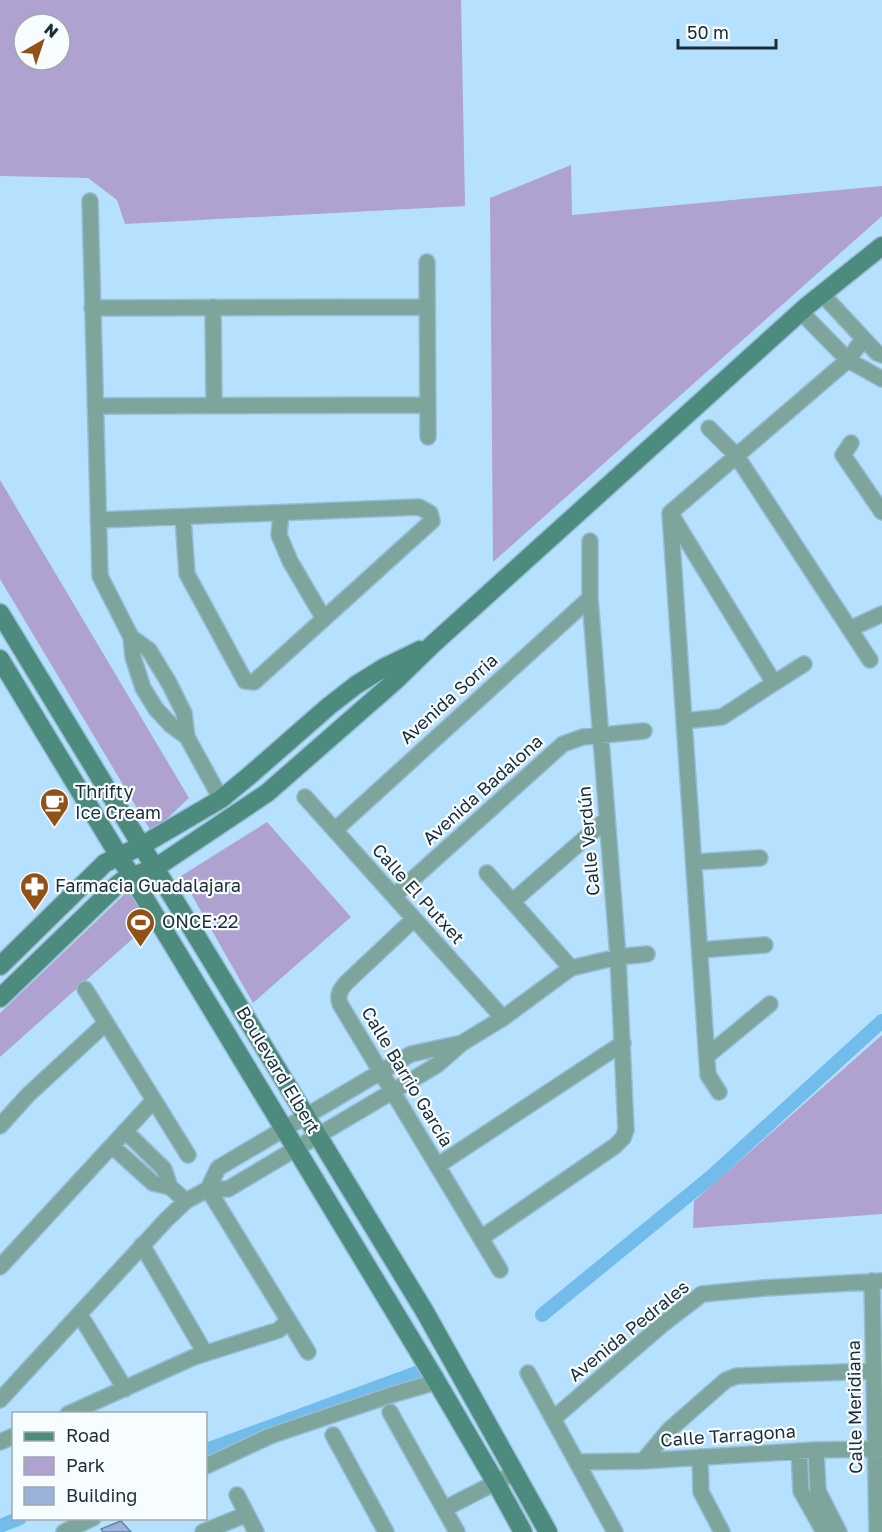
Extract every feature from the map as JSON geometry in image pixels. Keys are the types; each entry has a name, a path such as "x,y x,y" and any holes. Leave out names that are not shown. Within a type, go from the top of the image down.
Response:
{"street":[{"path":"90,201 100,576 131,637 133,657 143,688 156,709 171,725 187,737"},
{"path":"0,966 105,863 141,846 221,798 329,706 390,674 433,644 800,312 882,246"},
{"path":"427,262 428,438"},
{"path":"822,294 863,339 882,355"},
{"path":"213,307 214,406"},
{"path":"92,308 427,307"},
{"path":"800,312 848,360 882,379"},
{"path":"670,513 848,360 863,339"},
{"path":"95,406 428,405"},
{"path":"709,428 736,455 870,660"},
{"path":"851,443 843,455 881,509"},
{"path":"98,520 419,507 430,513 432,521 254,682 245,681 187,574 183,517"},
{"path":"281,513 279,535 290,561 324,619"},
{"path":"670,513 774,683"},
{"path":"670,513 708,1075 719,1092"},
{"name":"Calle Verdún","path":"481,1238 615,1146 623,1138 627,1123 618,957 590,598 590,541"},
{"name":"Avenida Sorria","path":"335,830 590,598"},
{"name":"Boulevard Elbert","path":"0,613 425,1312 548,1532"},
{"path":"850,630 882,614"},
{"path":"131,637 149,650 169,683 184,712 187,737 221,798"},
{"name":"Boulevard Elbert","path":"0,659 436,1382 523,1532"},
{"path":"684,721 722,717 804,664"},
{"path":"0,998 117,885 131,876 155,868 267,793 390,674"},
{"name":"Avenida Badalona","path":"394,897 563,744 583,737 644,731"},
{"name":"Calle El Putxet","path":"305,797 503,1018"},
{"path":"513,902 607,819"},
{"path":"695,862 760,858"},
{"path":"487,873 571,968"},
{"name":"Calle Barrio García","path":"414,919 346,982 339,993 340,1004 500,1270"},
{"path":"700,950 765,945"},
{"path":"0,1400 142,1245 186,1201 208,1189 228,1190 393,1092 437,1065 462,1043 503,1018 571,968 618,957 646,954"},
{"path":"85,989 188,1155"},
{"path":"708,1056 770,1004"},
{"path":"0,1126 28,1095 106,1023"},
{"path":"208,1189 218,1168 381,1071 411,1054 462,1043"},
{"path":"437,1166 622,1043"},
{"path":"0,1267 154,1100"},
{"path":"125,1131 164,1169 170,1187"},
{"path":"112,1146 153,1183 170,1187 186,1201"},
{"path":"208,1189 308,1352"},
{"path":"142,1245 205,1353"},
{"name":"Calle Meridiana","path":"877,1281 874,1371 879,1450 877,1532"},
{"name":"Avenida Pedrales","path":"553,1419 656,1330 702,1294 877,1281"},
{"path":"80,1315 125,1389"},
{"path":"70,1412 205,1353 279,1330 288,1320"},
{"path":"643,1461 669,1430 718,1386 737,1376 874,1371"},
{"path":"528,1373 615,1532"},
{"path":"207,1466 270,1436 436,1382"},
{"path":"390,1412 457,1532"},
{"path":"333,1435 386,1532"},
{"path":"816,1450 818,1491 839,1532"},
{"name":"Calle Tarragona","path":"577,1462 643,1461 816,1450 879,1450"},
{"path":"799,1451 801,1491 824,1532"},
{"path":"699,1457 701,1492 722,1532"},
{"path":"444,1509 516,1472"},
{"path":"237,1495 256,1532"},
{"path":"203,1532 247,1514"},
{"path":"64,1532 89,1520"}],"green space":[{"path":"0,0 461,0 465,206 125,224 117,200 88,178 0,176"},
{"path":"571,165 572,215 882,186 882,216 493,562 490,198"},
{"path":"0,480 189,798 152,833 0,579"},
{"path":"267,822 351,917 253,1003 181,876"},
{"path":"130,889 148,925 0,1057 0,1013"},
{"path":"882,1035 882,1214 693,1228 694,1201"}],"building":[{"path":"121,1521 131,1532 103,1532 101,1529"}],"waterway":[{"path":"542,1315 712,1176 882,1021"},
{"path":"207,1450 416,1373"},
{"path":"0,1526 15,1520"}],"place":[{"name":"Thrifty Ice Cream","path":"54,828"},
{"name":"Farmacia Guadalajara","path":"34,912"},
{"name":"ONCE:22","path":"141,948"}]}
